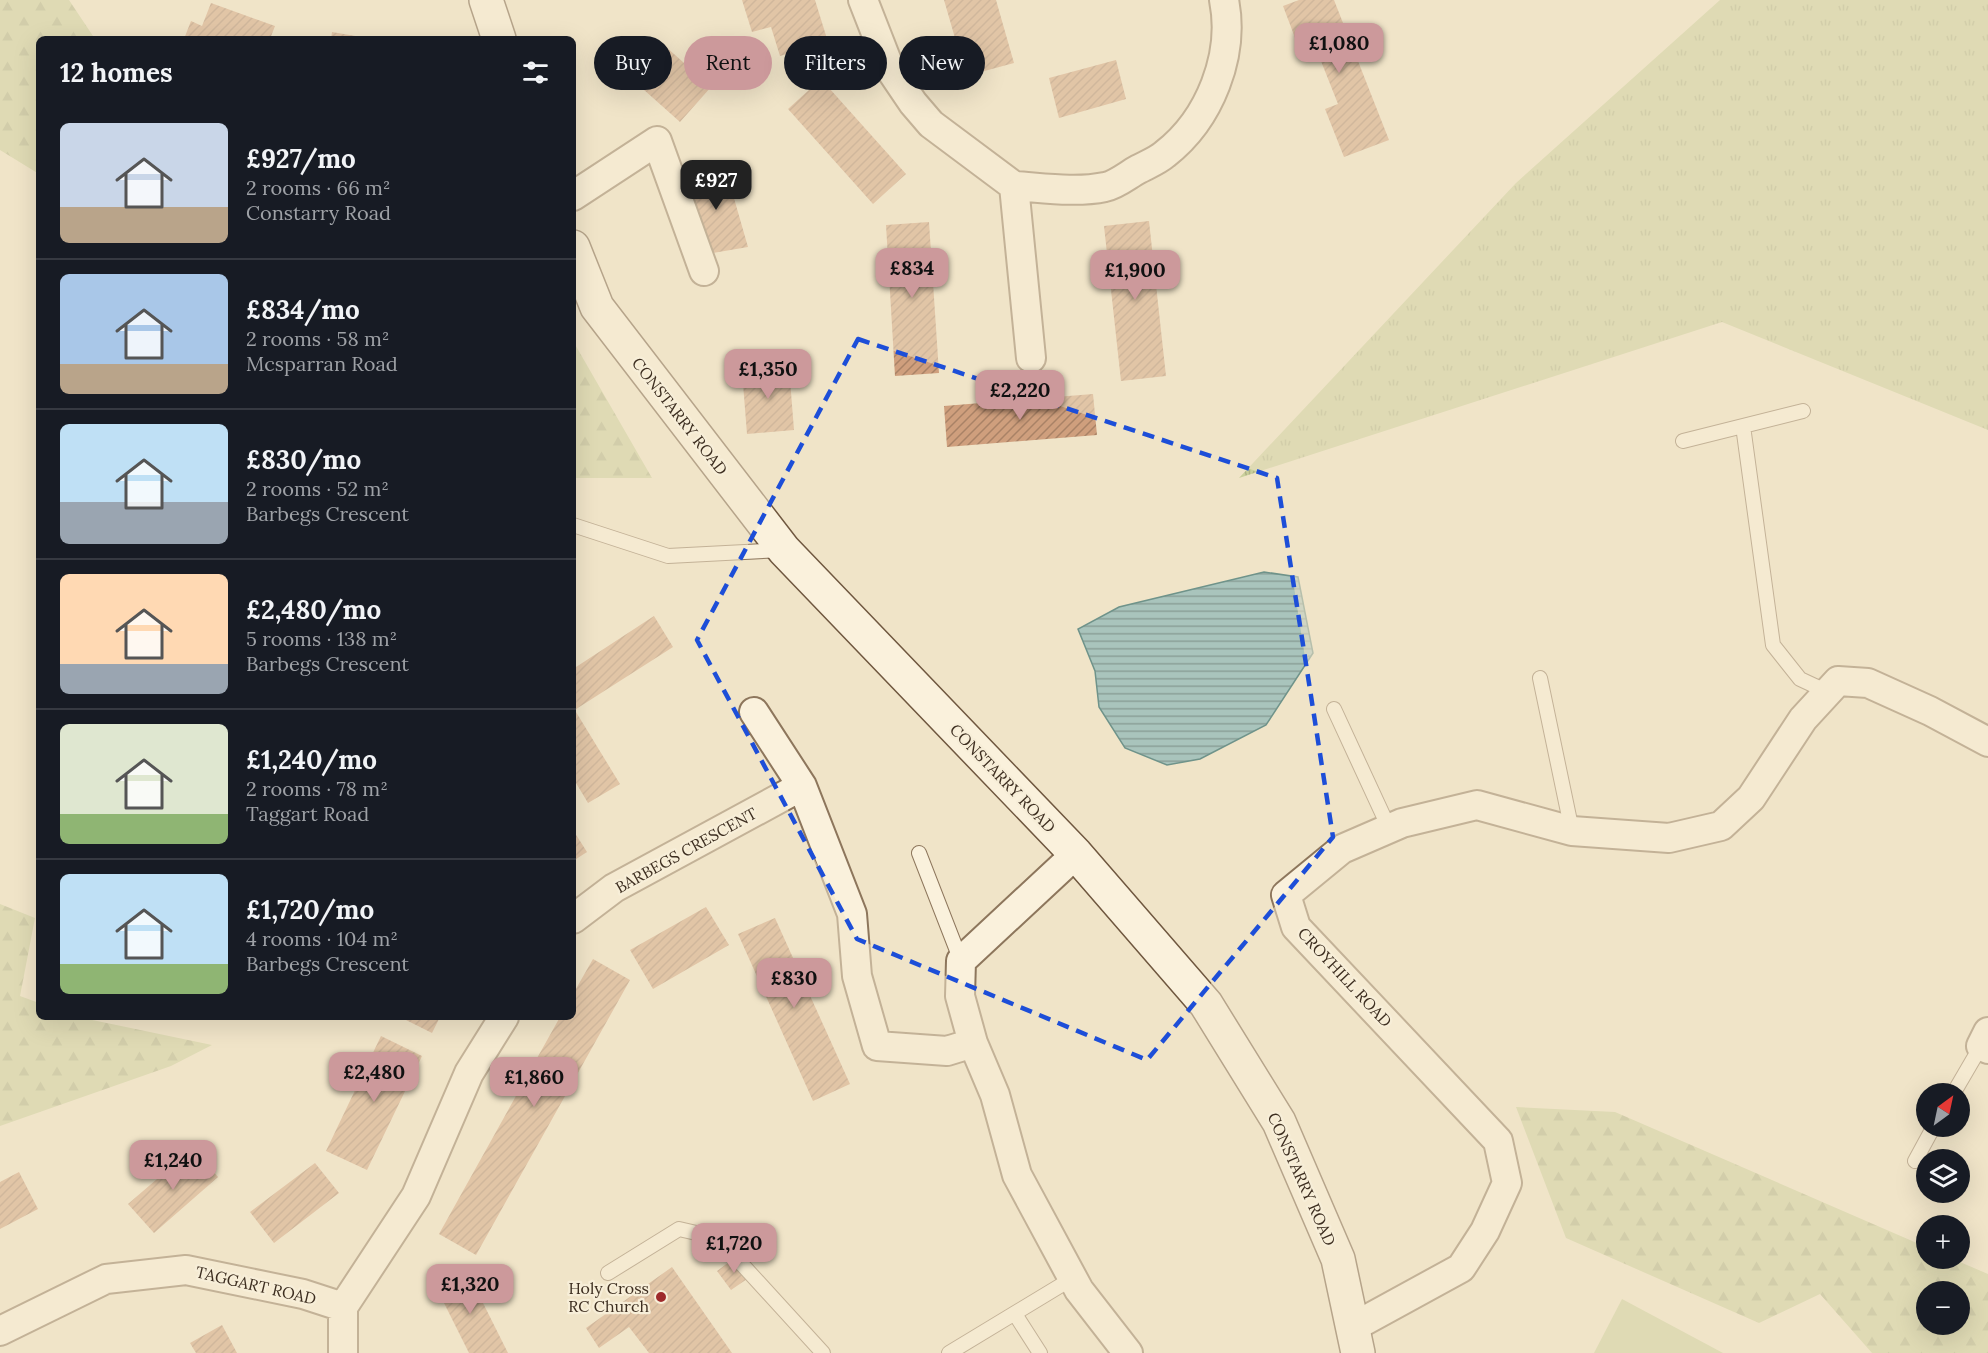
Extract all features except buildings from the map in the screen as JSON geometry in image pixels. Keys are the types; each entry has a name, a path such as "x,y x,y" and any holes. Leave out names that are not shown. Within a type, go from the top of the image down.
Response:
{"main road":[{"path":"486,0 498,36"},
{"name":"CONSTARRY ROAD","path":"576,254 597,307 784,550 1076,854 1206,1004 1279,1122 1338,1259 1356,1340"}],"street":[{"path":"863,0 890,69 930,124 1014,186 1074,189 1107,187 1165,154 1188,131 1214,90 1226,54 1227,15 1224,0"},
{"path":"576,194 657,141 704,271"},
{"path":"1014,186 1031,358"},
{"name":"CROYHILL ROAD","path":"1356,1340 1461,1268 1485,1231 1507,1183 1498,1141 1296,927 1286,896 1342,849 1402,823 1477,806 1572,831 1670,838 1721,826 1751,798 1803,719 1839,681 1868,683 1930,711 1988,742"},
{"path":"754,712 802,786 852,914 857,976 876,1046 947,1050 973,1043"},
{"name":"BARBEGS CRESCENT","path":"576,917 614,888 802,786"},
{"path":"1076,854 961,961 960,996 973,1043 995,1095 1017,1175 1079,1290 1128,1353"},
{"path":"343,1353 344,1307 416,1196 469,1073 502,1020"},
{"name":"TAGGART ROAD","path":"0,1331 106,1279 186,1270 303,1294 344,1307"}],"lane":[{"path":"1683,441 1803,411"},
{"path":"1743,426 1773,645 1800,679 1828,692"},
{"path":"576,526 668,556 784,550"},
{"path":"1540,678 1572,831"},
{"path":"1334,710 1389,828"},
{"path":"919,853 961,961"},
{"path":"1960,1083 1986,1042"},
{"path":"1915,1161 1928,1137"},
{"path":"608,1273 679,1229 705,1235 728,1249 823,1353"},
{"path":"949,1353 1073,1278"},
{"path":"1015,1314 1040,1353"}],"highlighted area":[{"path":"858,339 1277,478 1333,837 1147,1060 857,939 697,640"}],"green space":[{"path":"0,0 69,0 93,36 36,36 36,172 0,150"},
{"path":"1720,0 1988,0 1988,430 1722,322 1239,478 1516,183"},
{"path":"576,346 652,478 576,478"},
{"path":"0,904 35,918 20,996 36,1002 36,1020 92,1020 212,1045 171,1066 0,1126"},
{"path":"1516,1107 1615,1112 1916,1243 1916,1269 1970,1269 1970,1266 1988,1274 1988,1353 1872,1353 1820,1294 1759,1323 1566,1238"},
{"path":"1622,1299 1723,1353 1594,1353"}],"water":[{"path":"1264,572 1298,577 1313,653 1266,725 1200,759 1167,765 1125,748 1099,707 1095,671 1078,629 1119,607"}],"place":[{"name":"Holy Cross RC Church","path":"661,1297"}]}
